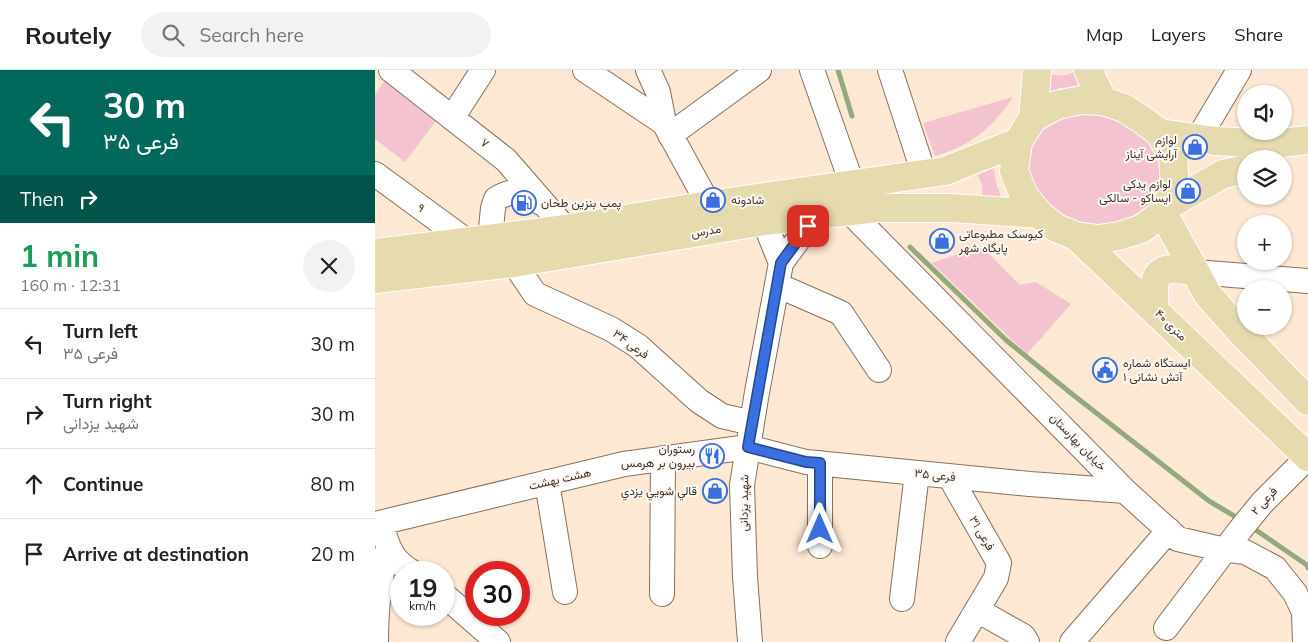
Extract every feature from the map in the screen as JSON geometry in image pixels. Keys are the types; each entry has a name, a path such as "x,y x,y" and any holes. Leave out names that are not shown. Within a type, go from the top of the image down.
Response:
{"main road":[{"path":"1033,118 1037,70"},
{"path":"1088,70 1103,101"},
{"path":"1237,170 1223,174 1164,210 1141,229 1119,236 1098,239 1076,236 1056,228 1039,214 1024,196 1014,171 1017,142 1033,118 1057,104 1081,100 1103,101 1123,108 1160,133 1198,139 1272,144 1308,140"},
{"path":"1160,133 1173,158 1175,187 1164,210"},
{"name":"مدرس","path":"375,279 514,263 764,221 817,214 851,198 934,173 1017,142"},
{"path":"1292,159 1308,157"},
{"path":"934,173 955,174 962,182 963,192 959,202 951,208"},
{"name":"مدرس","path":"375,254 566,229 709,204 851,198 877,208 951,208 1039,214"},
{"path":"1164,210 1208,295 1308,401"},
{"name":"۴۰ متری","path":"1076,236 1308,457"},
{"path":"1155,310 1153,290 1156,277 1164,270 1177,268 1195,272"}],"street":[{"path":"375,78 381,70"},
{"name":"۷","path":"391,70 506,160 566,229"},
{"path":"451,118 483,70"},
{"path":"585,70 667,129"},
{"path":"648,70 658,92 667,129 709,204"},
{"path":"667,129 759,70"},
{"path":"812,70 851,198"},
{"path":"1198,139 1239,70"},
{"path":"893,73 934,173"},
{"name":"۹","path":"375,174 479,240"},
{"path":"479,240 496,199 505,193 523,192 545,205"},
{"name":"خیابان بهارستان","path":"851,198 1125,491 1178,539 1225,550 1245,552 1275,568 1295,593 1304,612 1305,642"},
{"path":"779,274 817,214"},
{"path":"764,221 779,274 841,313 879,370"},
{"name":"فرعی ۳۴","path":"514,263 535,294 611,329 638,346 699,401 722,416 752,423"},
{"path":"1195,272 1308,281"},
{"name":"شهید یزدانی","path":"750,642 745,577 742,486 779,274"},
{"name":"فرعی ۳۵","path":"748,447 806,462 950,477 1125,491"},
{"name":"هشت بهشت","path":"378,523 624,464 748,447"},
{"name":"فرعی ۲","path":"1166,628 1262,503 1308,457"},
{"path":"662,594 663,458"},
{"path":"820,463 821,546"},
{"path":"902,599 917,473"},
{"name":"فرعی ۳۱","path":"950,477 999,564 996,578 958,642"},
{"path":"547,482 565,592"},
{"path":"378,523 397,561"},
{"path":"1072,642 1169,530"},
{"path":"376,642 381,576 389,548"},
{"path":"455,605 498,642"},
{"path":"977,610 1023,636 1027,642"}],"shaded area":[{"path":"1076,70 1087,87 1059,88 1044,97 1043,72 1060,76"},
{"path":"386,78 438,118 405,162 375,139 375,95"},
{"path":"1013,97 997,118 980,134 948,152 935,156 923,123"},
{"path":"1082,114 1107,116 1134,130 1150,143 1158,157 1161,181 1153,203 1141,213 1121,222 1102,225 1088,224 1061,214 1040,196 1032,184 1028,170 1029,155 1038,133 1047,125 1057,120"},
{"path":"994,168 996,183 1004,206 979,204 982,189 977,175"},
{"path":"970,250 985,250 1020,285 1036,282 1071,304 1027,354 932,263"}],"waterway":[{"path":"838,70 852,116"},
{"path":"910,247 1006,340 1209,501 1241,520"},
{"path":"1250,526 1307,565 1308,568"}],"place":[{"name":"لوازم آرایشی آیناز","path":"1195,147"},
{"name":"لوازم یدکی ایساکو - سالکی","path":"1188,191"},
{"name":"شادونه","path":"713,200"},
{"name":"پمپ بنزین طحان","path":"524,203"},
{"name":"کیوسک مطبوعاتی پایگاه شهر","path":"942,241"},
{"name":"ایستگاه شماره ۱ آتش نشانی","path":"1105,370"},
{"name":"رستوران بیرون بر هرمس","path":"712,456"},
{"name":"قالي شويي يزدي","path":"715,491"}],"route":[{"path":"808,226 781,263 748,447 806,462 820,463 820,529"}]}
